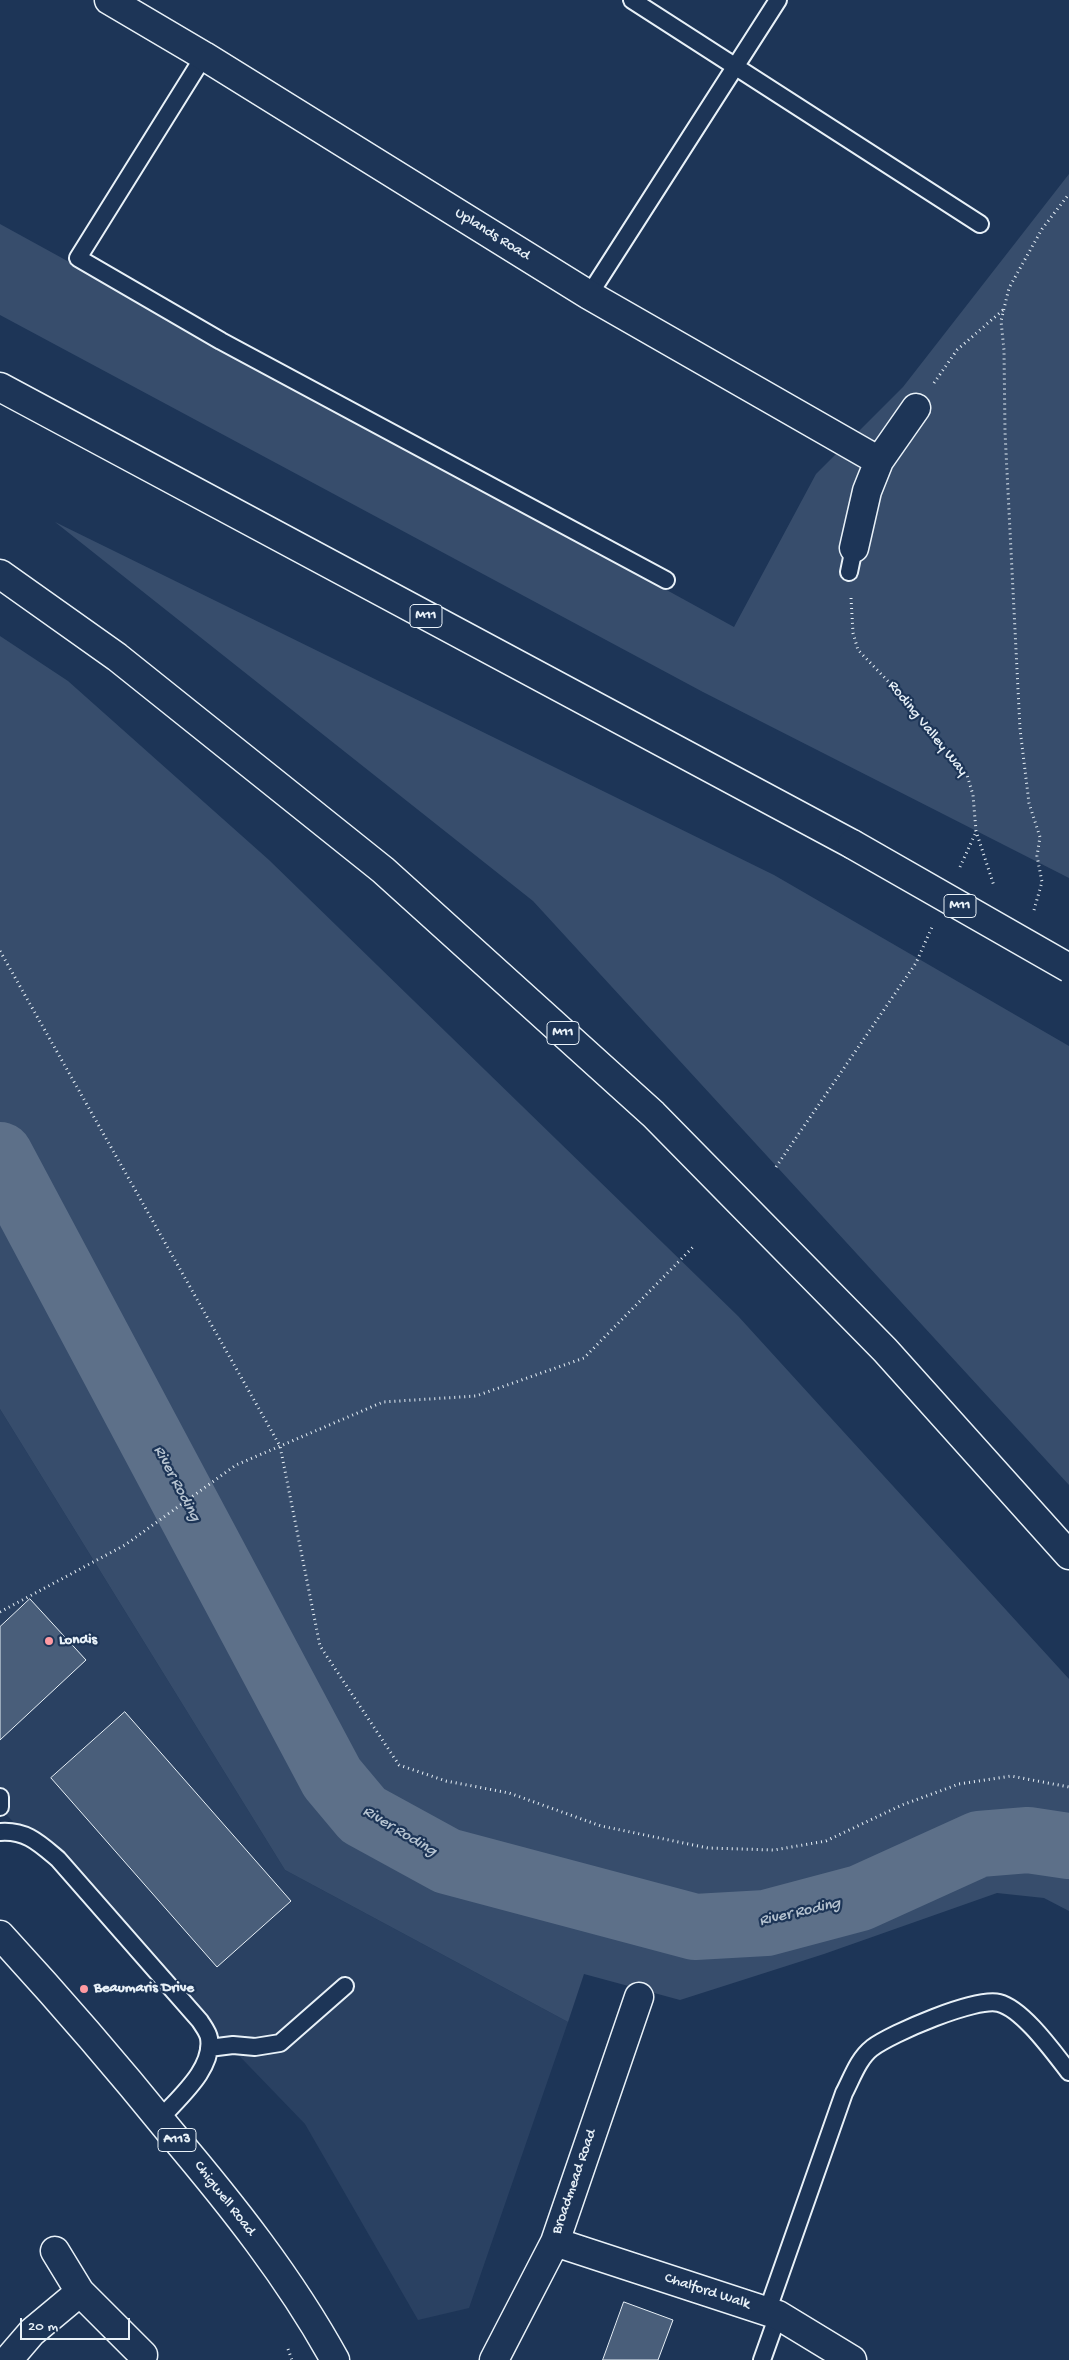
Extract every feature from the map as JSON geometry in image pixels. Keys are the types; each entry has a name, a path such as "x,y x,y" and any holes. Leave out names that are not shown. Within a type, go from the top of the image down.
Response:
{"main road":[{"name":"Uplands Road","path":"109,0 204,56 589,295 879,461"},
{"name":"M11","path":"0,387 852,844 1069,968"},
{"path":"852,560 867,491 879,461 916,408"},
{"name":"M11","path":"0,574 117,658 383,870 653,1114 885,1350 1069,1555"},
{"name":"Chigwell Road","path":"0,1935 66,2006 234,2208 318,2329 335,2360"},
{"name":"Broadmead Road","path":"494,2360 555,2242 639,1997"},
{"name":"Chalford Walk","path":"555,2242 772,2313 852,2360"},
{"path":"56,2251 80,2292 143,2355"},
{"path":"8,2360 32,2332 80,2292"}],"lane":[{"path":"632,0 980,224"},
{"path":"589,295 778,0"},
{"path":"204,56 78,258 221,341 666,580"},
{"path":"0,1797 0,1807"},
{"path":"0,1832 14,1831 32,1837 58,1859 200,2020 208,2036 209,2048 197,2077 160,2119"},
{"path":"209,2048 233,2045 254,2047 280,2044 345,1986"},
{"path":"762,2360 772,2313 844,2093 861,2059 872,2048 907,2028 982,2003 1000,2003 1013,2010 1034,2029 1069,2072"}],"path":[{"path":"1033,915 1042,882 1037,856 1040,837 1029,803 1020,729 1005,432 1004,350 1001,321 1009,288 1042,229 1069,194"},
{"path":"916,408 957,350 1004,309"},
{"name":"Roding Valley Way","path":"852,560 853,633 858,650 909,703 967,775 973,795 976,831 995,887"},
{"path":"956,875 976,831"},
{"path":"776,1168 916,963 936,919"},
{"path":"0,951 280,1446 320,1646 398,1765 446,1781 509,1793 602,1826 708,1848 764,1850 826,1840 902,1805 959,1784 1011,1776 1069,1787"},
{"path":"0,1612 125,1545 236,1465 383,1402 476,1396 584,1358 694,1246"}],"shaded area":[{"path":"1069,174 1069,878 703,692 0,315 0,224 734,627 816,474 903,387"},
{"path":"55,522 774,875 1069,1046 1069,1485 533,901"},
{"path":"0,636 68,681 269,860 738,1316 1069,1679 1069,1911 1044,1898 997,1893 824,1954 680,2000 584,1974 568,2022 285,1870 0,1409"},
{"path":"0,1409 285,1870 568,2022 469,2308 418,2320 305,2124 0,1808"}],"building":[{"path":"30,1599 86,1660 0,1740 0,1627"},
{"path":"125,1712 291,1901 217,1967 51,1778"},
{"path":"624,2302 673,2320 658,2360 603,2360"}],"waterway":[{"name":"River Roding","path":"0,1155 332,1778 363,1815 447,1861 695,1927 766,1923 860,1898 979,1844 1028,1840 1069,1846"}],"place":[{"name":"Londis","path":"49,1641"},
{"name":"Beaumaris Drive","path":"84,1989"}]}
